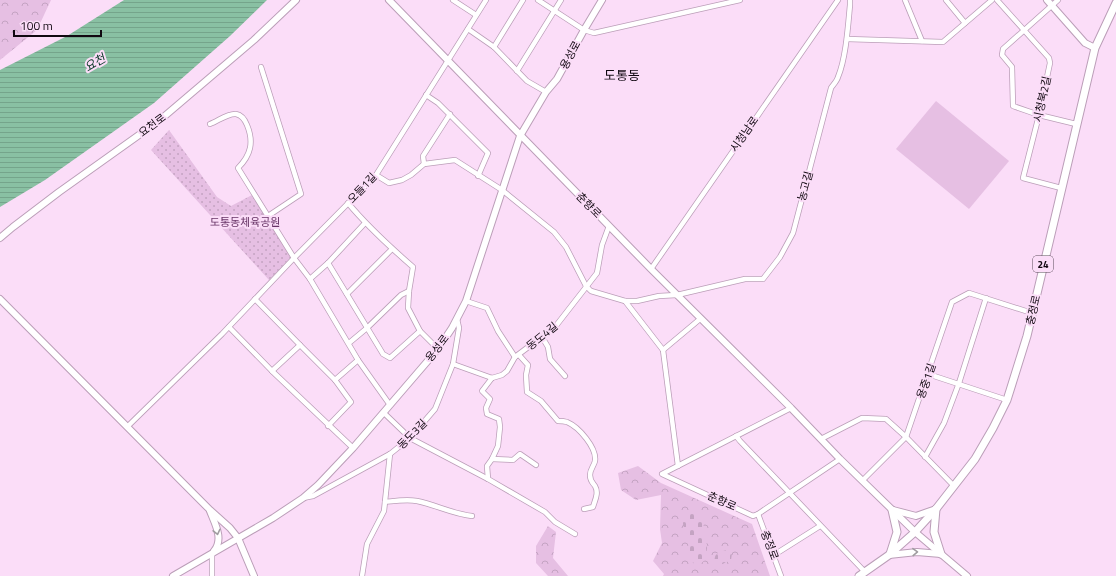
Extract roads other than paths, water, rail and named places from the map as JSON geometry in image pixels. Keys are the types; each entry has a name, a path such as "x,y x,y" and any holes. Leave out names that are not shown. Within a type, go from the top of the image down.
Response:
{"main road":[{"name":"충정로","path":"862,574 889,555 915,532 936,508 976,459 1007,400 1021,356 1032,313 1094,48 1116,3"},
{"path":"936,508 934,532 941,554"},
{"path":"889,555 897,532 892,510"}],"street":[{"name":"요천로","path":"0,238 59,192 160,120 254,40 296,0"},
{"name":"춘향로","path":"389,0 520,136 840,459 915,532 967,576"},
{"path":"453,0 476,15"},
{"name":"오들1길","path":"127,427 229,327 294,258 376,175 486,0"},
{"path":"494,47 523,0"},
{"path":"538,0 584,30"},
{"path":"517,71 561,0"},
{"name":"용성로","path":"173,576 291,507 303,498 318,485 353,448 438,349 457,319 466,301 520,136 546,92 557,79 602,0"},
{"name":"용성로","path":"584,30 594,33 740,0"},
{"name":"시청남로","path":"651,269 838,0"},
{"name":"농고길","path":"677,294 744,279 763,279 780,257 793,233 831,88 838,78 847,39 850,0"},
{"path":"905,0 922,41"},
{"path":"947,0 965,23"},
{"path":"847,39 943,42 992,0"},
{"name":"시청북2길","path":"997,0 1049,58 1050,63 1039,116 1023,178 1061,188"},
{"path":"1047,0 1085,43 1094,48"},
{"path":"1058,0 1003,49 1002,55 1012,67 1013,106 1039,116 1076,124"},
{"path":"468,29 494,47 527,81 546,92"},
{"path":"260,67 301,194 268,216"},
{"path":"426,95 450,114 488,153 478,176"},
{"path":"210,124 235,114 240,115 245,120 250,133 251,141 246,160 238,168 294,258 310,279 358,360 390,405"},
{"path":"424,164 424,156 450,114"},
{"path":"376,175 389,183 402,180 411,175 424,164 454,160 502,190 554,232 566,247 586,286 591,291 625,301 637,302 659,296 677,294"},
{"path":"348,203 392,249 413,267 408,308 420,331 438,349"},
{"path":"310,279 328,263 365,222"},
{"name":"동도4길","path":"492,378 502,375 507,371 517,356 555,327 586,286 598,273 602,245 609,226"},
{"path":"348,294 392,249"},
{"path":"328,263 383,354 390,358 420,331"},
{"path":"349,343 401,295 409,291"},
{"name":"용중1길","path":"863,480 906,437 952,302 969,292 1032,313"},
{"path":"925,457 944,423 959,383 986,298"},
{"path":"0,299 210,510 230,528 238,538 254,576"},
{"path":"255,299 335,380 352,402 328,426"},
{"path":"466,301 487,308 498,331 517,356 528,365 526,375 527,392 541,401 558,421 567,422 589,442 594,453 595,462 590,469 590,482 595,487 597,494 593,507 584,509"},
{"path":"625,301 663,350 678,466"},
{"path":"663,350 700,318"},
{"name":"동도3길","path":"303,498 314,496 390,454 410,438 435,409 453,364 458,328 457,319"},
{"path":"229,327 328,426 353,448"},
{"path":"542,337 548,347 550,358 565,376"},
{"path":"272,371 300,346"},
{"path":"335,380 358,360"},
{"path":"453,364 492,378 482,391 490,399 486,408 487,414 499,419 500,427 498,446 487,466 488,479"},
{"path":"928,374 1007,400"},
{"name":"춘향로","path":"758,514 753,516 662,474 791,408"},
{"path":"384,413 410,438 488,479 545,512 555,522 575,534"},
{"path":"820,439 862,418 886,419 906,437 954,486"},
{"name":"충정로","path":"736,436 791,494 862,574"},
{"path":"362,576 367,544 384,511 390,454"},
{"path":"492,459 513,460 520,454 536,465"},
{"path":"758,514 791,494 840,459"},
{"path":"385,502 403,500 416,501 452,512 472,516"},
{"path":"892,510 916,516 936,508"},
{"path":"210,510 219,539 212,554 212,576"},
{"name":"충정로","path":"758,514 781,576"},
{"path":"774,555 820,526"},
{"path":"889,555 918,552 941,554"}],"water":[{"name":"요천","path":"124,0 267,0 230,36 154,103 45,180 0,207 0,70 67,36"}],"district":[{"name":"도통동","path":"622,75"}],"park label":[{"name":"도통동체육공원","path":"245,222"}]}
